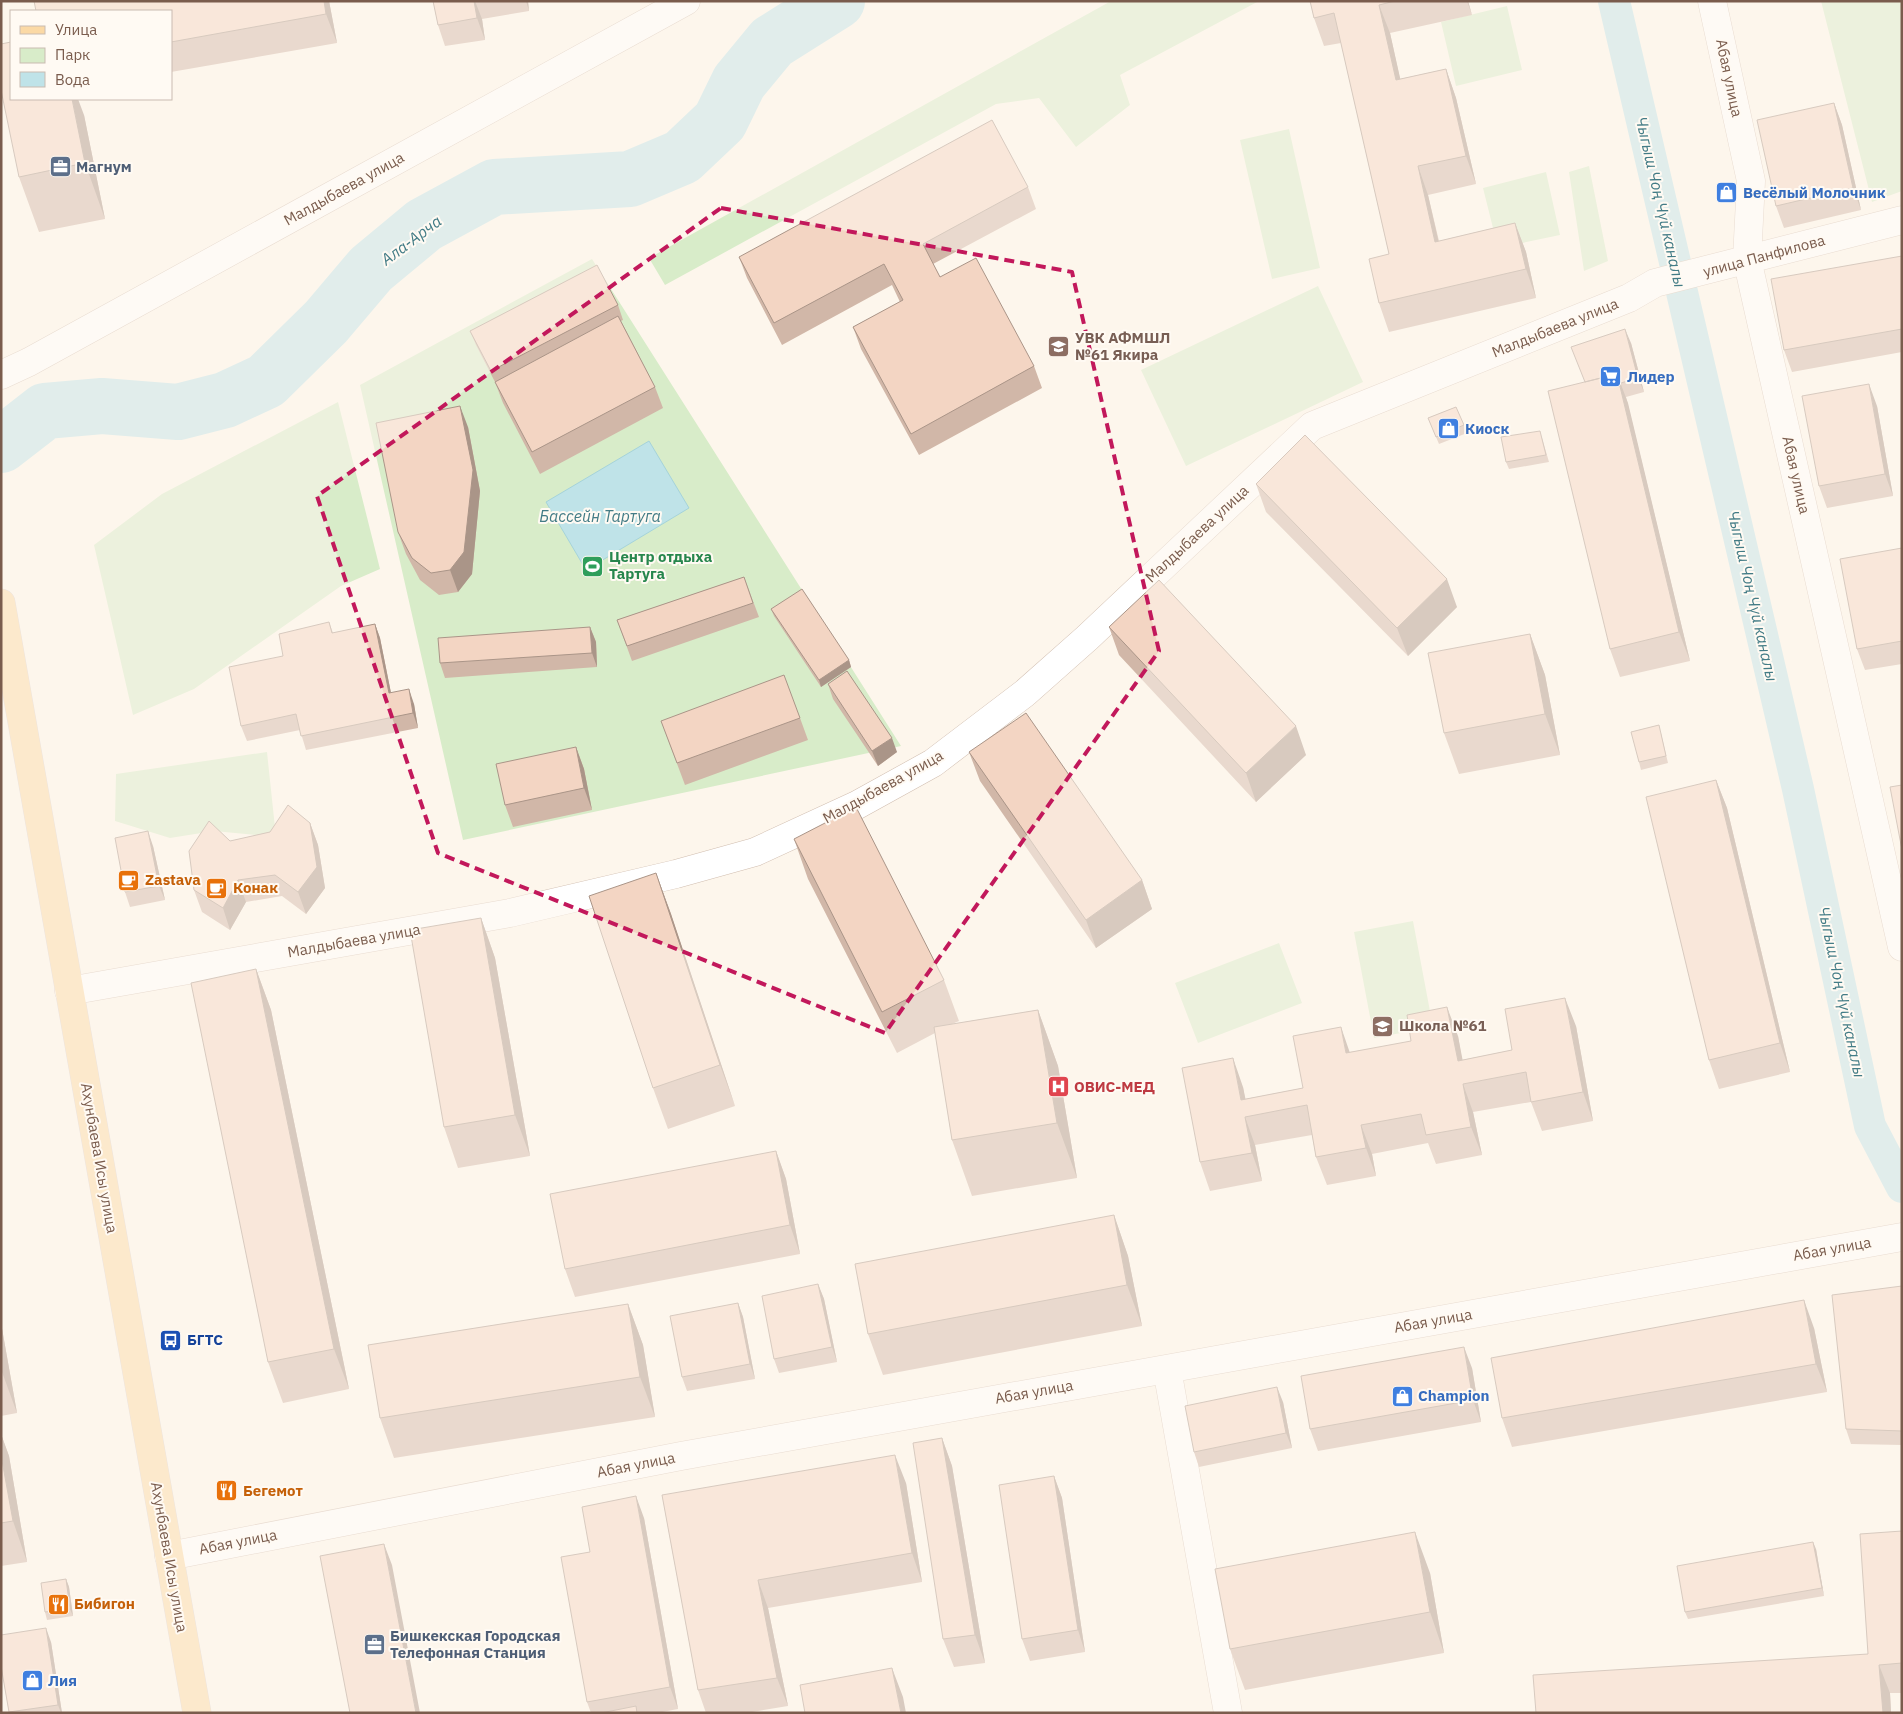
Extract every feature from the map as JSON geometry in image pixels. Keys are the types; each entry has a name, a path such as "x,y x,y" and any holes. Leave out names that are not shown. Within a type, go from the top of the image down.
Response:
{"main road":[{"name":"Ахунбаева Исы улица","path":"1,603 4,642 69,991 197,1713"}],"street":[{"name":"Малдыбаева улица","path":"1,375 29,362 686,1"},
{"name":"Абая улица","path":"1712,1 1751,181 1747,259 1902,947"},
{"name":"улица Панфилова","path":"1629,298 1655,283 1902,220"},
{"name":"Малдыбаева улица","path":"69,991 510,913 666,877 755,852 856,805 941,757 1025,693 1087,638 1312,426 1629,298"},
{"name":"Абая улица","path":"168,1556 681,1456 1900,1237"},
{"path":"1167,1369 1228,1713"}],"highlighted area":[{"path":"721,208 1072,272 1159,651 885,1033 438,853 317,496"}],"green space":[{"path":"1111,1 1259,1 1120,75 1130,105 1076,147 1039,98 996,104 665,285 649,258"},
{"path":"1821,1 1902,1 1902,191 1872,202"},
{"path":"1507,6 1522,70 1456,86 1441,22"},
{"path":"1289,129 1320,268 1272,279 1240,140"},
{"path":"1589,166 1608,261 1584,271 1569,172"},
{"path":"1546,172 1560,235 1498,248 1483,188"},
{"name":"Центр отдыха Тартуга","path":"592,259 901,746 463,840 360,385"},
{"path":"1318,286 1363,382 1186,466 1141,370"},
{"path":"338,402 380,569 341,586 194,689 133,715 94,545 162,494"},
{"path":"267,752 276,837 214,831 170,838 115,821 116,774"},
{"path":"1413,921 1433,1027 1374,1038 1354,932"},
{"path":"1279,943 1302,1003 1198,1043 1175,983"}],"water":[{"name":"Бассейн Тартуга","path":"649,441 689,508 586,570 546,502"}],"building":[{"path":"34,1 324,1 326,14 172,42 172,10 36,10"},
{"path":"433,1 474,1 477,18 438,25"},
{"path":"1310,1 1395,1 1379,5 1396,80 1446,69 1466,156 1418,166 1435,242 1515,223 1526,269 1379,303 1369,259 1389,254 1334,13 1314,18"},
{"path":"10,42 10,100 72,100 85,163 19,177 1,90 1,44"},
{"path":"1834,103 1853,188 1776,206 1757,120"},
{"path":"992,120 1028,187 923,244 940,277 976,258 1034,366 911,434 853,327 903,300 884,264 774,323 739,257"},
{"path":"1902,256 1902,329 1784,350 1771,279"},
{"path":"597,265 618,305 491,371 470,331"},
{"path":"618,316 655,387 532,452 495,382"},
{"path":"1625,329 1638,378 1621,383 1617,374 1585,382 1571,347"},
{"path":"1617,374 1679,632 1610,649 1548,391"},
{"path":"1869,384 1885,474 1819,486 1802,396"},
{"path":"460,406 473,470 464,552 450,570 431,573 412,558 398,532 376,423"},
{"name":"Киоск","path":"1456,407 1464,425 1436,437 1428,418"},
{"path":"1540,431 1546,455 1506,462 1501,437"},
{"path":"1305,435 1447,579 1397,628 1256,484"},
{"path":"1902,548 1902,641 1857,649 1840,559"},
{"path":"744,577 753,603 627,646 617,620"},
{"path":"1159,580 1296,726 1246,773 1109,627"},
{"path":"802,589 849,660 819,680 771,609"},
{"path":"329,622 332,633 375,624 389,693 409,689 413,713 301,736 296,714 241,726 229,667 283,656 279,634"},
{"path":"590,627 592,653 440,663 438,638"},
{"path":"1530,634 1545,714 1444,733 1428,653"},
{"path":"847,671 892,738 872,751 828,684"},
{"path":"784,675 800,718 677,763 661,721"},
{"path":"1026,713 1142,880 1086,920 969,752"},
{"path":"1659,725 1666,756 1639,762 1631,732"},
{"path":"576,747 584,788 505,805 496,764"},
{"path":"1716,780 1780,1043 1709,1060 1646,797"},
{"path":"1902,785 1902,850 1890,787"},
{"path":"288,805 310,823 317,867 298,892 275,875 238,880 223,908 194,890 189,851 209,821 230,841 270,832"},
{"path":"856,807 944,980 882,1012 794,839"},
{"path":"148,831 159,886 125,892 115,838"},
{"path":"656,873 720,1065 653,1088 589,896"},
{"path":"481,918 515,1115 444,1127 410,930"},
{"path":"256,969 334,1349 268,1362 191,983"},
{"path":"1565,998 1583,1092 1531,1102 1526,1072 1463,1084 1471,1127 1426,1135 1421,1114 1361,1125 1366,1148 1316,1157 1307,1105 1245,1117 1252,1153 1200,1162 1182,1068 1233,1058 1241,1100 1303,1088 1293,1036 1341,1027 1346,1053 1411,1041 1407,1015 1447,1007 1458,1061 1512,1050 1505,1009"},
{"path":"1038,1010 1057,1123 952,1140 934,1027"},
{"path":"776,1151 790,1225 565,1269 550,1194"},
{"path":"1114,1215 1127,1285 868,1334 855,1264"},
{"path":"818,1284 832,1347 774,1359 762,1296"},
{"path":"1902,1286 1902,1431 1846,1429 1832,1295"},
{"path":"1804,1300 1816,1364 1502,1418 1491,1358"},
{"path":"738,1303 750,1364 682,1377 670,1316"},
{"path":"628,1304 640,1377 380,1418 368,1345"},
{"path":"1464,1347 1473,1400 1310,1429 1301,1376"},
{"path":"1277,1387 1286,1433 1194,1452 1185,1406"},
{"path":"942,1438 975,1635 943,1639 913,1443"},
{"path":"1,1455 13,1521 1,1523"},
{"path":"895,1455 912,1553 758,1580 777,1678 698,1690 662,1495"},
{"path":"1054,1476 1078,1630 1022,1639 999,1485"},
{"path":"636,1496 670,1687 587,1702 561,1557 590,1552 582,1507"},
{"path":"1902,1531 1902,1663 1879,1665 1883,1713 1536,1713 1533,1675 1868,1654 1860,1534"},
{"path":"1415,1532 1430,1612 1230,1649 1215,1569"},
{"path":"1813,1542 1822,1588 1685,1612 1677,1566"},
{"name":"Бишкекская Городская Телефонная Станция","path":"384,1544 416,1713 350,1713 320,1556"},
{"name":"Бибигон","path":"66,1579 70,1609 45,1612 41,1583"},
{"name":"Лия","path":"46,1628 58,1705 9,1712 1,1666 1,1635"},
{"path":"892,1668 901,1713 805,1713 800,1685"},
{"path":"636,1706 637,1713 601,1713"}],"waterway":[{"name":"Ала-Арча","path":"1,445 45,411 102,406 178,412 225,400 266,381 326,322 371,269 424,225 494,187 630,179 682,157 720,121 739,82 772,42 837,1"},
{"name":"Чыгыш Чоң Чүй каналы","path":"1614,1 1798,789 1870,1126 1902,1187"}],"place":[{"name":"Магнум","path":"60,167"},
{"name":"Весёлый Молочник","path":"1727,193"},
{"name":"УВК АФМШЛ №61 Якира","path":"1059,347"},
{"name":"Лидер","path":"1611,377"},
{"name":"Киоск","path":"1449,429"},
{"name":"Центр отдыха Тартуга","path":"593,566"},
{"name":"Zastava","path":"129,880"},
{"name":"Конак","path":"217,888"},
{"name":"Школа №61","path":"1383,1026"},
{"name":"ОВИС-МЕД","path":"1058,1087"},
{"name":"БГТС","path":"171,1340"},
{"name":"Champion","path":"1402,1396"},
{"name":"Бегемот","path":"227,1491"},
{"name":"Бибигон","path":"58,1604"},
{"name":"Бишкекская Городская Телефонная Станция","path":"374,1645"},
{"name":"Лия","path":"32,1681"}]}
